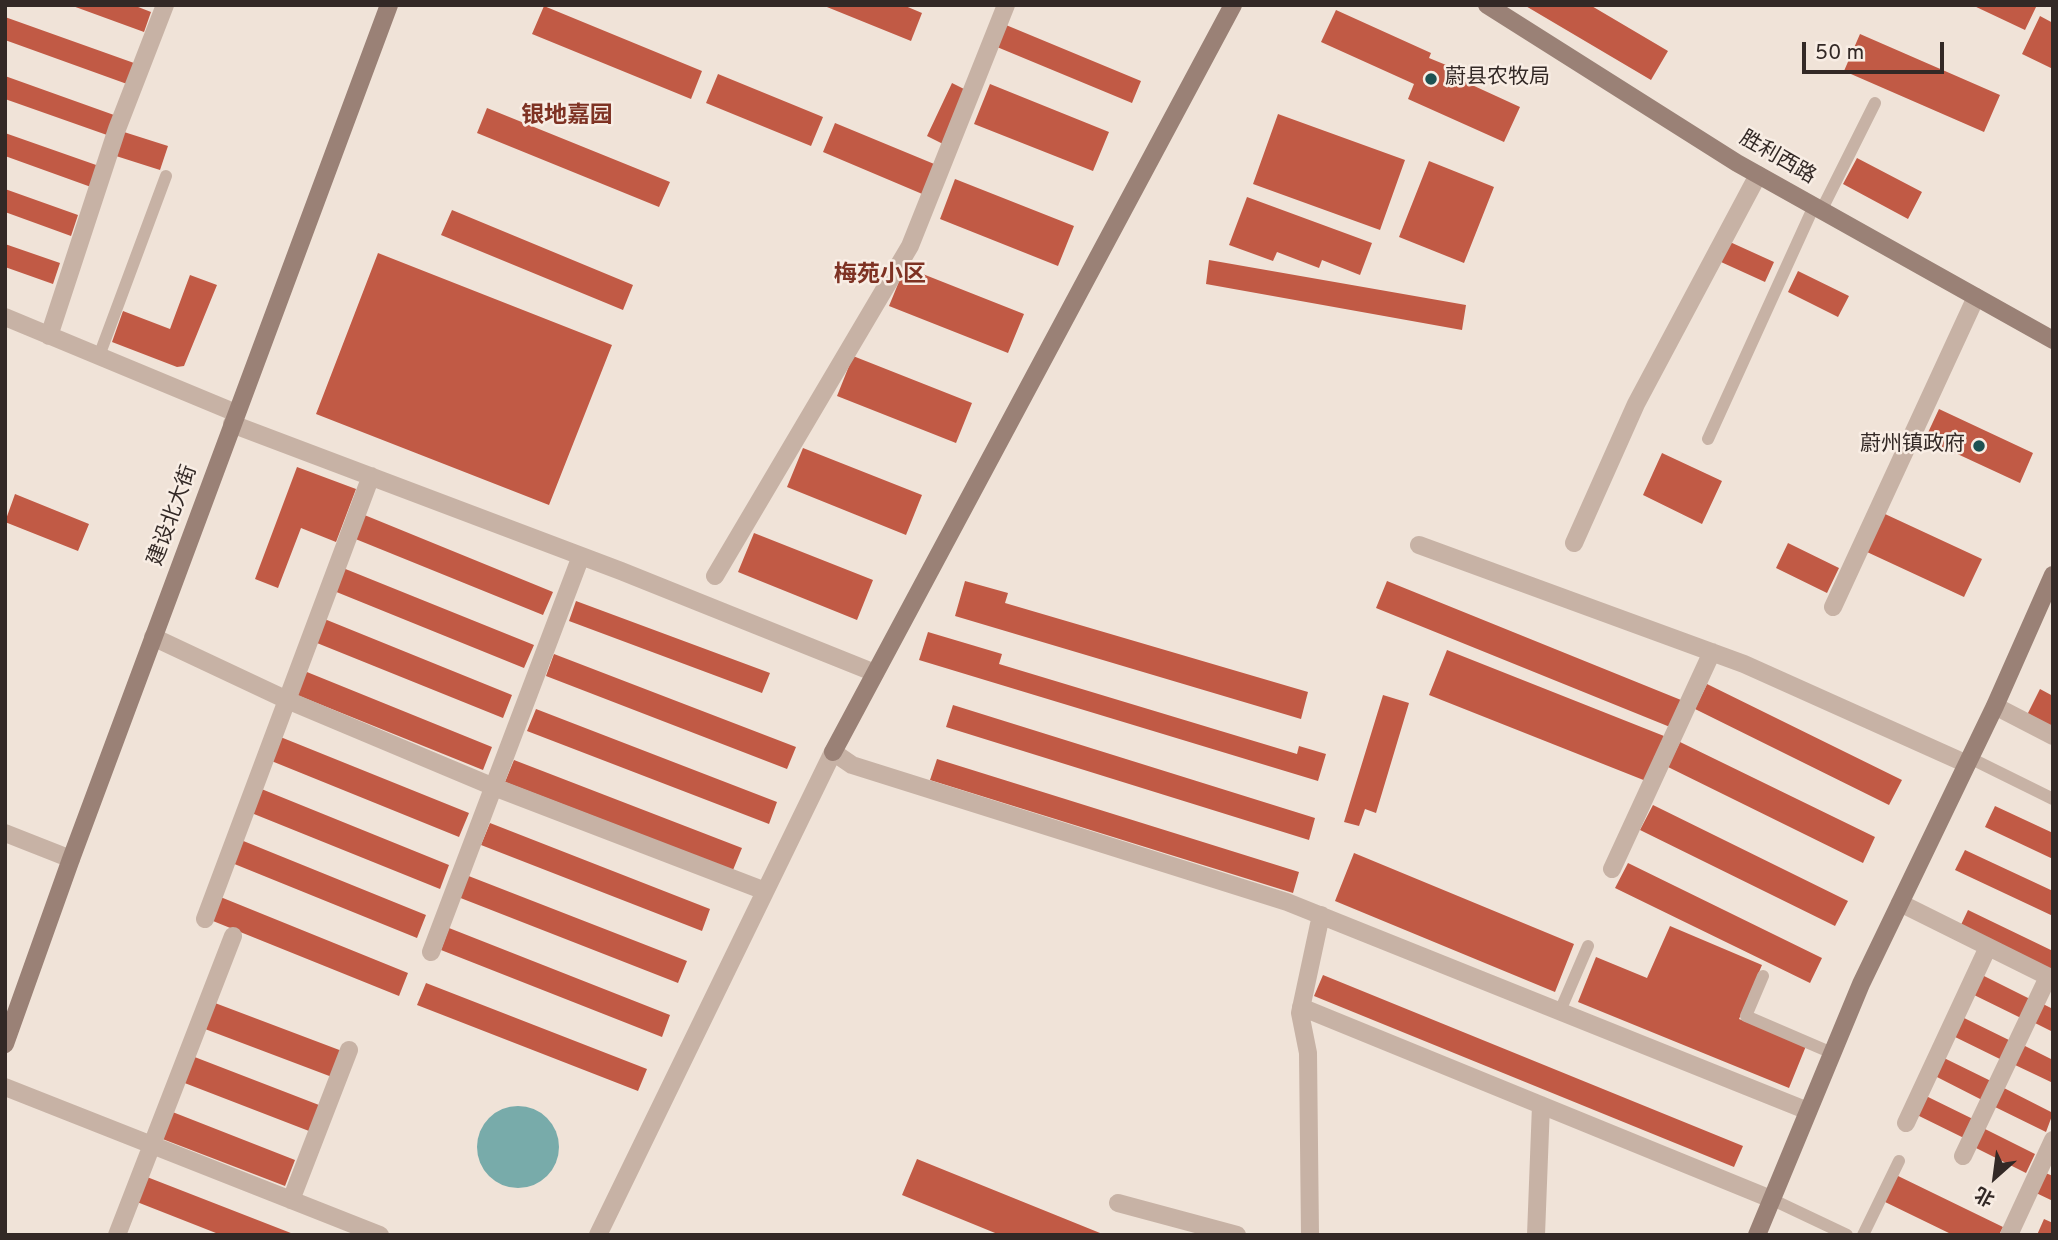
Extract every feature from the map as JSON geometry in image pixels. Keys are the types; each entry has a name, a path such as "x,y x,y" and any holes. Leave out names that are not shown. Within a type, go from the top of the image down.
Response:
{"main road":[{"name":"建设北大街","path":"5,1044 153,637 389,5"},
{"path":"833,752 1233,5"},
{"name":"胜利西路","path":"1487,5 1758,175 2053,340"},
{"path":"1756,1235 1861,984 1995,706 2053,575"}],"street":[{"path":"49,336 117,129 165,5"},
{"path":"715,576 910,246 1006,5"},
{"path":"1574,543 1636,404 1758,175"},
{"path":"1833,607 1976,297"},
{"path":"5,317 371,476 582,556 875,673"},
{"path":"205,919 371,476"},
{"path":"1419,545 1712,652 1968,761"},
{"path":"431,952 582,556"},
{"path":"153,637 287,700 494,787 765,891"},
{"path":"1612,869 1712,652"},
{"path":"1995,706 2053,736"},
{"path":"598,1235 833,752 852,765 1287,902 1808,1111"},
{"path":"5,834 71,859"},
{"path":"1900,903 2051,978 1964,1156"},
{"path":"1310,1235 1308,1052 1301,1007 1321,915"},
{"path":"117,1235 233,936"},
{"path":"1906,1123 1988,947"},
{"path":"1301,1007 1771,1199"},
{"path":"291,1200 349,1049"},
{"path":"5,1087 291,1200 338,1227 380,1235"},
{"path":"1536,1235 1541,1105"},
{"path":"2009,1235 2053,1140"},
{"path":"1118,1203 1237,1235"}],"lane":[{"path":"1709,439 1818,209 1875,103"},
{"path":"99,356 166,176"},
{"path":"1968,761 2053,799"},
{"path":"1560,1011 1588,946"},
{"path":"1763,976 1746,1016 1832,1054"},
{"path":"1863,1235 1899,1161"},
{"path":"1771,1199 1847,1235"}],"water":[{"path":"510,1106 526,1106 541,1113 552,1124 559,1139 556,1163 547,1176 526,1188 510,1188 495,1181 484,1170 477,1155 477,1139 484,1124 495,1113"}],"building":[{"path":"70,5 133,5 151,12 144,32"},
{"path":"822,5 903,5 922,13 911,41"},
{"path":"1524,5 1590,5 1668,51 1651,80"},
{"path":"1972,5 2037,5 2025,30"},
{"path":"544,6 702,71 691,99 532,34"},
{"name":"蔚县农牧局","path":"1336,10 1431,53 1429,58 1451,67 1448,74 1520,107 1504,142 1408,99 1414,84 1321,42"},
{"path":"2040,16 2053,23 2053,69 2022,54"},
{"path":"5,17 134,63 127,84 5,40"},
{"path":"1006,25 1141,81 1132,103 997,47"},
{"path":"1860,34 2000,95 1984,132 1844,71"},
{"path":"718,74 823,117 811,146 706,103"},
{"path":"5,76 114,115 107,135 5,99"},
{"path":"952,83 968,91 943,144 927,136"},
{"path":"990,84 1109,132 1093,171 974,124"},
{"path":"487,108 670,182 659,207 477,133"},
{"path":"1278,114 1405,160 1380,230 1253,184"},
{"path":"835,123 939,166 927,196 823,152"},
{"path":"124,132 168,146 160,170 116,156"},
{"path":"5,133 99,166 91,187 5,156"},
{"path":"1857,158 1922,192 1908,219 1843,184"},
{"path":"1429,161 1494,187 1464,263 1399,237"},
{"path":"955,179 1074,226 1058,266 940,219"},
{"path":"5,189 78,215 71,236 5,212"},
{"path":"1247,197 1372,243 1360,275 1322,260 1319,268 1277,252 1273,261 1229,245"},
{"path":"452,210 633,285 623,310 441,235"},
{"path":"1730,242 1774,262 1765,282 1721,262"},
{"path":"5,244 60,263 53,284 5,267"},
{"path":"378,253 612,345 549,505 316,414"},
{"path":"1209,260 1466,305 1462,330 1206,284"},
{"path":"905,267 1024,314 1008,353 889,306"},
{"path":"1798,271 1849,296 1838,317 1788,292"},
{"path":"190,275 217,285 184,366 177,367 112,342 123,311 170,329"},
{"path":"853,356 972,403 956,443 837,396"},
{"name":"蔚州镇政府","path":"1939,409 2033,453 2020,483 1925,439"},
{"path":"803,448 922,495 906,535 787,487"},
{"path":"1662,453 1722,481 1702,524 1643,495"},
{"path":"297,467 356,489 336,542 301,528 278,588 255,579"},
{"path":"15,494 89,524 78,551 5,522"},
{"path":"362,514 553,592 543,615 353,538"},
{"path":"1885,514 1982,559 1964,597 1867,552"},
{"path":"754,533 873,580 857,620 738,572"},
{"path":"1788,543 1839,568 1827,593 1776,568"},
{"path":"343,568 534,645 524,668 334,591"},
{"path":"965,581 1008,593 1005,603 1308,692 1301,719 955,616"},
{"path":"1387,581 1681,700 1670,727 1376,608"},
{"path":"576,601 770,673 762,693 569,621"},
{"path":"322,618 512,695 503,718 312,641"},
{"path":"928,632 1002,654 999,664 1297,754 1299,746 1326,754 1318,781 919,660"},
{"path":"1447,650 1664,736 1646,781 1429,695"},
{"path":"554,654 796,747 787,769 546,676"},
{"path":"302,670 492,747 483,770 292,693"},
{"path":"1707,684 1902,780 1889,805 1695,709"},
{"path":"2040,689 2053,696 2053,728 2027,715"},
{"path":"1383,695 1409,703 1376,813 1365,809 1359,826 1344,822"},
{"path":"953,705 1315,818 1309,840 946,727"},
{"path":"536,709 777,802 769,824 527,731"},
{"path":"278,736 469,813 459,837 269,760"},
{"path":"1680,742 1875,837 1863,863 1668,767"},
{"path":"937,759 1299,872 1293,893 930,780"},
{"path":"514,760 742,848 733,870 505,782"},
{"path":"259,788 449,865 440,889 249,812"},
{"path":"1653,805 1848,901 1835,926 1640,830"},
{"path":"1995,806 2053,833 2053,859 1985,827"},
{"path":"490,823 710,909 702,931 481,845"},
{"path":"236,838 426,915 417,938 227,861"},
{"path":"1965,850 2053,891 2053,916 1955,870"},
{"path":"1354,853 1574,944 1555,992 1335,901"},
{"path":"1628,863 1822,958 1810,983 1615,888"},
{"path":"466,875 687,961 678,983 458,897"},
{"path":"218,896 408,973 399,996 208,919"},
{"path":"1968,910 2053,951 2053,974 1959,929"},
{"path":"1670,926 1762,965 1739,1019 1806,1046 1789,1088 1578,1002 1596,957 1647,978"},
{"path":"449,928 670,1015 662,1037 441,950"},
{"path":"1980,974 2032,1000 2023,1019 1970,993"},
{"path":"1323,975 1743,1146 1734,1167 1314,996"},
{"path":"426,983 647,1069 638,1091 417,1005"},
{"path":"215,1003 342,1051 332,1077 205,1029"},
{"path":"2043,1004 2053,1009 2053,1032 2033,1022"},
{"path":"1960,1016 2013,1042 2004,1061 1951,1035"},
{"path":"2023,1045 2053,1060 2053,1083 2013,1064"},
{"path":"192,1056 319,1105 309,1131 182,1082"},
{"path":"1942,1057 1995,1083 1986,1102 1933,1075"},
{"path":"2002,1087 2053,1113 2046,1132 1993,1106"},
{"path":"1924,1095 1977,1121 1968,1140 1915,1114"},
{"path":"170,1111 295,1160 285,1186 160,1138"},
{"path":"1983,1128 2035,1154 2026,1173 1974,1147"},
{"path":"917,1159 1105,1235 1000,1235 902,1195"},
{"path":"2043,1172 2053,1176 2053,1201 2034,1192"},
{"path":"1896,1175 2003,1227 1999,1235 1953,1235 1883,1201"},
{"path":"147,1177 296,1235 221,1235 137,1202"},
{"path":"2044,1219 2053,1223 2053,1235 2037,1235"}],"place":[{"name":"蔚县农牧局","path":"1431,79"},
{"name":"蔚州镇政府","path":"1979,446"}],"district":[{"name":"银地嘉园","path":"567,117"},
{"name":"梅苑小区","path":"880,276"}]}
